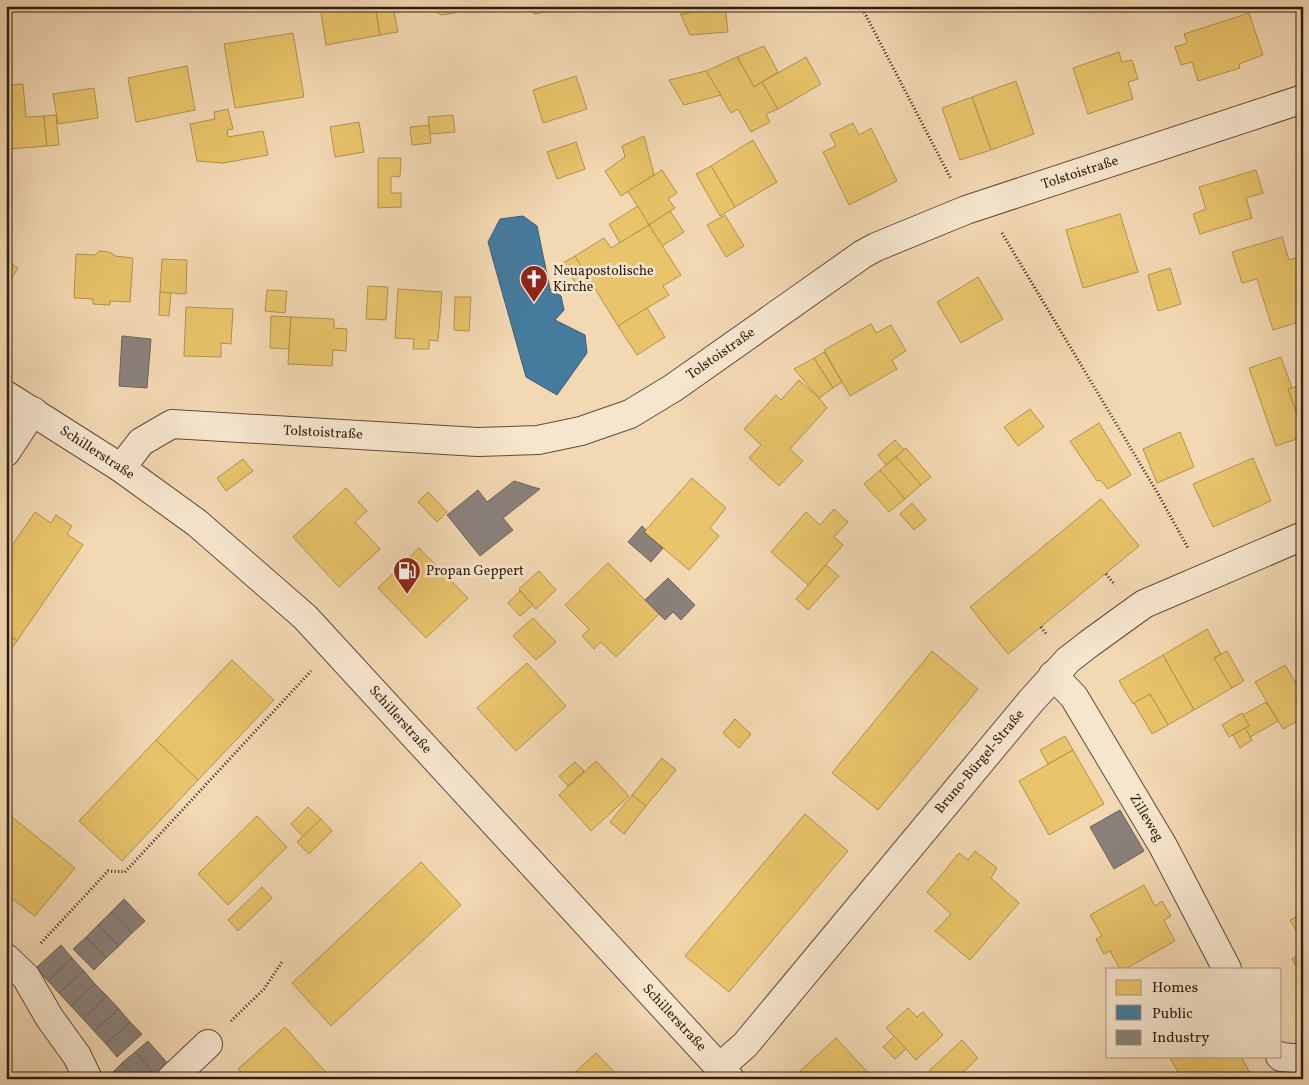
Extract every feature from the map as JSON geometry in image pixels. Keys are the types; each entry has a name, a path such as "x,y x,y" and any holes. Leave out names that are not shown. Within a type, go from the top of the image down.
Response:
{"street":[{"name":"Tolstoistraße","path":"121,468 141,442 172,424 478,442 538,440 581,432 630,414 673,388 863,254 902,236 975,206 1303,99"},
{"name":"Schillerstraße","path":"6,395 121,468 197,523 305,617 725,1075"},
{"path":"6,452 32,411"},
{"name":"Bruno-Bürgel-Straße","path":"725,1075 745,1045 1068,660 1144,604 1303,536"},
{"name":"Zilleweg","path":"1054,675 1074,697 1163,846 1226,968"},
{"path":"12,963 26,977 49,1017 77,1056 88,1079"},
{"path":"183,1075 208,1044"},
{"path":"1282,1057 1303,1059"}],"path":[{"path":"862,6 975,206 1157,492 1205,579"},
{"path":"12,963 108,871 125,872 334,647"},
{"path":"251,1002 264,989 282,962"}],"building: Homes":[{"path":"320,6 375,6 380,35 326,45"},
{"path":"375,6 393,6 398,32 380,35"},
{"path":"429,6 462,6 455,13 441,15 435,11 430,12"},
{"path":"533,6 577,6 534,14"},
{"path":"677,6 715,6 681,15"},
{"path":"715,6 725,6 728,32 690,35 681,15"},
{"path":"983,6 999,6 985,10"},
{"path":"1249,13 1263,55 1239,64 1240,68 1198,81 1192,62 1181,65 1175,47 1187,43 1184,34"},
{"path":"293,33 304,97 235,108 224,44"},
{"path":"764,46 778,72 754,87 737,57"},
{"path":"1119,52 1122,62 1132,60 1138,79 1128,82 1133,99 1088,114 1073,68"},
{"path":"737,57 754,87 762,82 778,109 766,114 770,122 751,132 738,109 731,113 706,71"},
{"path":"806,57 821,84 778,109 762,82"},
{"path":"187,66 195,110 136,122 128,78"},
{"path":"706,71 721,95 684,105 669,80"},
{"path":"576,76 587,109 543,123 533,90"},
{"path":"1016,81 1034,134 991,150 972,97"},
{"path":"23,84 26,117 44,116 47,146 10,149 6,120 6,85"},
{"path":"94,88 98,118 58,124 53,94"},
{"path":"972,97 991,150 960,160 942,108"},
{"path":"228,109 233,129 227,130 228,137 263,131 268,155 223,163 197,161 190,124 215,119 214,112"},
{"path":"56,115 59,145 47,146 44,116"},
{"path":"453,115 455,132 430,134 428,117"},
{"path":"359,122 364,152 335,157 330,127"},
{"path":"853,123 859,135 871,128 897,181 849,205 823,152 836,146 830,134"},
{"path":"429,125 431,143 412,145 410,127"},
{"path":"644,136 654,175 621,196 605,171 625,157 622,146"},
{"path":"753,140 777,182 735,207 711,166"},
{"path":"576,142 585,169 557,179 547,152"},
{"path":"378,158 401,158 400,177 391,176 391,193 401,193 401,207 378,208"},
{"path":"711,166 735,207 720,216 696,174"},
{"path":"662,170 677,193 668,199 675,208 649,225 628,191"},
{"path":"1256,170 1263,193 1246,198 1252,218 1200,234 1193,214 1206,209 1199,187"},
{"path":"638,206 649,225 620,243 609,224"},
{"path":"670,211 684,232 662,246 649,225"},
{"path":"1120,214 1138,272 1083,288 1066,230"},
{"path":"725,215 744,246 726,257 707,225"},
{"path":"649,225 681,275 663,286 669,295 618,326 575,256 604,238 611,248"},
{"path":"1282,237 1289,260 1303,256 1303,321 1273,330 1257,279 1242,283 1232,252"},
{"path":"99,251 110,252 115,256 133,258 130,302 110,301 110,305 93,304 93,299 74,298 76,254 95,255"},
{"path":"575,256 592,283 580,290 563,263"},
{"path":"162,259 187,260 186,294 160,292"},
{"path":"6,261 18,268 6,287"},
{"path":"1170,268 1181,304 1158,311 1148,275"},
{"path":"978,277 1003,319 961,343 937,302"},
{"path":"368,286 388,287 386,320 366,319"},
{"path":"398,289 442,292 438,341 429,340 429,349 413,349 414,339 395,338"},
{"path":"267,290 287,291 285,313 265,311"},
{"path":"160,292 171,293 169,316 159,315"},
{"path":"455,297 471,297 469,331 454,330"},
{"path":"186,307 233,309 231,344 221,343 221,357 184,356"},
{"path":"647,308 665,337 637,355 618,326"},
{"path":"271,316 291,317 289,349 270,348"},
{"path":"291,317 334,319 334,328 347,329 346,351 333,350 332,366 288,364"},
{"path":"871,324 876,333 891,325 906,351 892,360 897,369 850,396 824,350"},
{"path":"824,352 842,382 833,388 814,358"},
{"path":"1281,357 1292,388 1288,389 1303,431 1303,437 1276,446 1249,368"},
{"path":"814,358 833,388 819,398 794,369"},
{"path":"799,380 827,408 790,449 803,461 779,486 749,458 761,445 744,429 776,395 781,400"},
{"path":"1303,384 1303,431 1288,389"},
{"path":"1030,409 1044,427 1018,446 1004,427"},
{"path":"1099,423 1131,475 1108,489 1100,480 1097,481 1070,441"},
{"path":"1180,432 1194,467 1157,483 1143,449"},
{"path":"895,440 904,450 886,465 878,455"},
{"path":"906,448 931,477 921,485 896,457"},
{"path":"896,457 921,485 905,499 880,470"},
{"path":"1253,458 1271,501 1213,527 1193,484"},
{"path":"243,459 253,471 226,491 217,478"},
{"path":"880,470 905,499 889,512 864,484"},
{"path":"692,478 726,508 710,528 719,536 689,570 644,532"},
{"path":"346,488 367,511 355,522 380,549 339,587 293,537"},
{"path":"428,492 447,512 437,522 418,502"},
{"path":"1101,499 1139,546 1008,654 970,607"},
{"path":"912,503 926,520 914,530 900,514"},
{"path":"834,509 848,522 834,537 843,545 808,585 771,552 806,512 820,525"},
{"path":"35,512 51,523 56,515 72,526 67,534 83,545 17,641 6,633 6,554"},
{"path":"419,548 468,598 426,638 378,588"},
{"path":"608,563 659,614 616,657 601,642 594,649 582,636 589,629 565,605"},
{"path":"826,565 839,576 808,610 796,599"},
{"path":"539,571 556,590 536,609 519,589"},
{"path":"520,591 533,605 520,616 508,603"},
{"path":"533,618 556,642 536,660 513,636"},
{"path":"1207,629 1221,654 1214,658 1232,688 1194,710 1163,655"},
{"path":"6,633 17,641 6,656"},
{"path":"932,651 978,689 878,810 832,773"},
{"path":"1227,651 1244,681 1232,688 1214,658"},
{"path":"1163,655 1194,710 1168,725 1150,694 1133,704 1119,681"},
{"path":"232,660 274,700 198,780 156,740"},
{"path":"527,663 566,706 516,751 477,708"},
{"path":"1285,665 1303,695 1303,718 1283,729 1255,682"},
{"path":"1150,694 1168,725 1152,734 1134,703"},
{"path":"1266,702 1278,721 1250,737 1245,728 1249,726 1243,715"},
{"path":"1242,713 1249,726 1229,737 1222,725"},
{"path":"1303,718 1303,731 1297,721"},
{"path":"735,719 751,734 739,748 723,733"},
{"path":"1245,728 1252,740 1240,748 1233,735"},
{"path":"1065,736 1073,750 1048,764 1040,750"},
{"path":"156,740 198,780 122,861 79,821"},
{"path":"1073,750 1104,804 1049,835 1019,781"},
{"path":"662,758 676,770 646,806 632,795"},
{"path":"596,761 629,796 591,831 559,795"},
{"path":"575,762 584,771 568,786 559,776"},
{"path":"632,795 646,806 624,834 610,822"},
{"path":"308,807 321,819 303,837 291,824"},
{"path":"6,813 12,817 6,824"},
{"path":"805,814 848,851 729,992 685,956"},
{"path":"257,816 287,847 228,905 198,874"},
{"path":"12,817 75,868 35,916 6,894 6,824"},
{"path":"321,819 332,831 309,854 297,842"},
{"path":"975,851 997,868 991,878 1019,903 970,960 935,931 951,914 927,892 959,853 968,860"},
{"path":"421,862 461,905 331,1026 292,983"},
{"path":"1144,885 1155,906 1162,901 1171,916 1164,920 1175,941 1127,968 1119,968 1110,951 1104,954 1096,939 1102,936 1090,915"},
{"path":"262,887 272,898 238,931 228,920"},
{"path":"1303,913 1303,942 1290,920"},
{"path":"1303,953 1303,978 1292,959"},
{"path":"908,1008 917,1017 923,1012 943,1035 916,1060 886,1028"},
{"path":"285,1027 332,1079 247,1079 238,1069"},
{"path":"894,1036 906,1049 895,1059 883,1047"},
{"path":"836,1038 872,1077 870,1079 805,1079 799,1072"},
{"path":"962,1040 978,1058 956,1079 937,1079 929,1071"},
{"path":"596,1053 621,1079 568,1079"},
{"path":"1170,1058 1242,1058 1253,1079 1174,1078 1179,1074"}],"building: Public":[{"name":"Neuapostolische Kirche","path":"523,216 537,226 550,289 561,296 564,310 555,320 585,335 587,353 557,395 526,377 488,242 500,219"}],"building: Industry":[{"path":"122,336 151,339 147,388 119,386"},
{"path":"514,481 540,489 503,518 513,530 480,556 447,515 478,490 487,502"},
{"path":"642,526 646,530 644,532 663,548 651,562 628,542"},
{"path":"668,578 695,605 681,620 673,612 665,620 645,600"},
{"path":"1120,810 1144,851 1114,869 1090,827"},
{"path":"124,899 145,921 132,933 111,912"},
{"path":"111,912 132,933 119,946 98,925"},
{"path":"98,925 119,946 106,958 86,937"},
{"path":"86,937 106,958 94,970 73,949"},
{"path":"61,945 72,958 48,981 36,968"},
{"path":"72,958 84,971 59,993 48,981"},
{"path":"84,971 95,984 71,1006 59,993"},
{"path":"95,984 107,996 83,1019 71,1006"},
{"path":"107,996 119,1009 94,1031 83,1019"},
{"path":"119,1009 130,1022 106,1044 94,1031"},
{"path":"130,1022 142,1034 117,1057 106,1044"},
{"path":"148,1041 170,1066 157,1077 135,1052"},
{"path":"135,1052 157,1077 155,1079 136,1079 122,1063"},
{"path":"122,1063 136,1079 113,1079 110,1075"}],"place":[{"name":"Neuapostolische Kirche","path":"534,303"},
{"name":"Propan Geppert","path":"407,595"}]}
